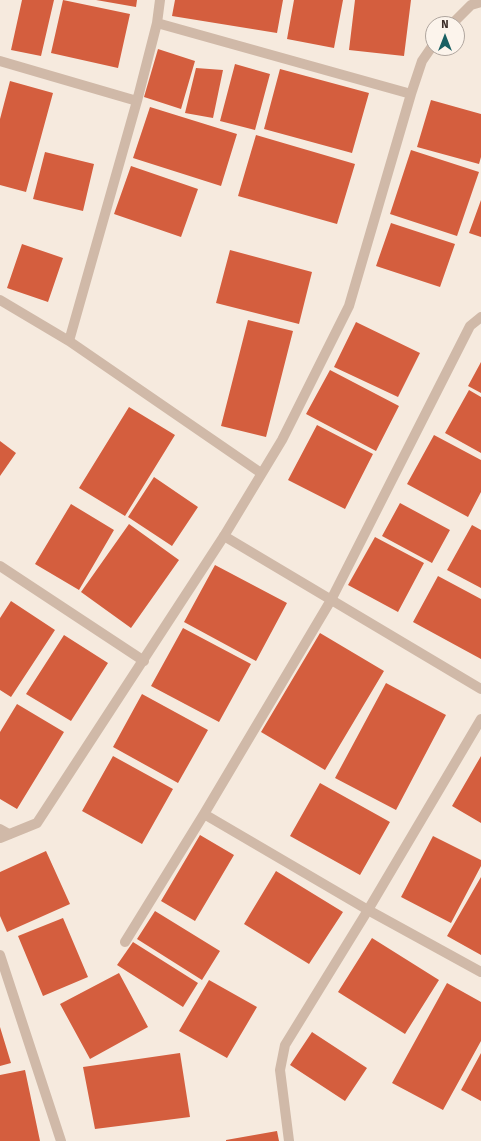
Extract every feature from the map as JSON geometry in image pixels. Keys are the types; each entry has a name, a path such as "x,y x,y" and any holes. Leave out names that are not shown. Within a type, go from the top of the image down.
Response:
{"street":[{"path":"68,340 137,101 157,23 160,0"},
{"path":"460,16 471,5 481,2"},
{"path":"157,23 411,94"},
{"path":"3,834 37,823 144,661 224,536 282,440 349,306 411,94 422,61 425,56"},
{"path":"0,61 137,101"},
{"path":"0,300 68,340 261,473"},
{"path":"125,942 204,814 331,600 470,326 481,317"},
{"path":"224,536 481,689"},
{"path":"0,566 144,661"},
{"path":"289,1141 280,1070 285,1045 368,910 481,719"},
{"path":"204,814 368,910 481,972"},
{"path":"0,955 61,1141"}],"building":[{"path":"22,0 54,0 41,56 11,50"},
{"path":"63,0 130,14 118,68 51,53"},
{"path":"96,0 137,0 136,7"},
{"path":"175,0 283,0 277,33 172,16"},
{"path":"294,0 343,0 334,48 287,39"},
{"path":"355,0 411,0 404,56 349,50"},
{"path":"158,49 195,61 181,109 144,97"},
{"path":"235,64 270,74 255,130 220,121"},
{"path":"196,68 223,70 213,118 185,113"},
{"path":"280,69 369,93 352,153 264,129"},
{"path":"10,81 53,93 26,192 0,185 0,119"},
{"path":"431,100 481,114 481,157 479,164 417,147"},
{"path":"150,107 237,134 221,186 133,158"},
{"path":"256,135 355,164 337,224 238,196"},
{"path":"411,150 479,172 457,236 390,214"},
{"path":"45,152 94,164 83,211 33,199"},
{"path":"131,166 198,189 181,237 114,214"},
{"path":"481,200 481,237 469,233"},
{"path":"391,223 455,244 440,287 376,266"},
{"path":"22,244 63,258 48,302 7,288"},
{"path":"230,250 312,272 299,324 216,303"},
{"path":"248,320 293,331 266,437 221,426"},
{"path":"356,322 420,353 398,397 334,367"},
{"path":"481,362 481,393 468,386"},
{"path":"330,370 399,406 376,451 306,414"},
{"path":"469,390 481,397 481,453 445,433"},
{"path":"129,407 175,435 125,516 79,488"},
{"path":"317,425 373,454 345,509 288,480"},
{"path":"434,435 481,460 481,492 468,517 407,484"},
{"path":"0,441 16,453 0,476"},
{"path":"154,477 198,507 172,546 128,517"},
{"path":"400,503 450,530 432,563 382,536"},
{"path":"71,504 114,530 79,590 35,564"},
{"path":"129,524 179,560 131,628 81,592"},
{"path":"472,525 481,530 481,588 447,570"},
{"path":"375,537 424,563 398,612 348,585"},
{"path":"215,565 287,603 256,661 184,622"},
{"path":"438,576 481,599 481,659 413,622"},
{"path":"11,601 55,630 11,697 0,690 0,618"},
{"path":"183,628 251,664 219,722 151,686"},
{"path":"320,633 384,671 325,770 261,732"},
{"path":"64,635 108,663 71,721 26,694"},
{"path":"386,683 446,715 396,810 335,778"},
{"path":"142,694 208,730 178,783 113,747"},
{"path":"17,704 64,732 17,809 0,799 0,732"},
{"path":"113,756 173,789 142,844 82,811"},
{"path":"481,756 481,823 452,806"},
{"path":"320,783 390,822 360,875 290,836"},
{"path":"200,835 234,855 195,921 161,901"},
{"path":"433,836 481,860 481,866 451,923 401,897"},
{"path":"46,851 70,904 7,932 0,916 0,872"},
{"path":"276,871 343,912 309,964 244,924"},
{"path":"481,877 481,955 447,936"},
{"path":"155,911 220,951 202,980 137,939"},
{"path":"63,918 88,977 43,996 18,936"},
{"path":"372,938 439,980 405,1034 338,992"},
{"path":"133,942 198,983 183,1007 117,965"},
{"path":"119,973 148,1027 90,1059 60,1004"},
{"path":"209,980 257,1007 227,1058 179,1031"},
{"path":"447,983 481,1002 481,1041 443,1110 392,1083"},
{"path":"0,1027 11,1063 0,1066"},
{"path":"312,1032 367,1068 345,1101 290,1065"},
{"path":"180,1053 190,1117 95,1129 83,1067"},
{"path":"481,1053 481,1101 461,1090"},
{"path":"25,1070 40,1141 0,1141 0,1075"},
{"path":"277,1131 279,1141 226,1141 226,1140"}]}
